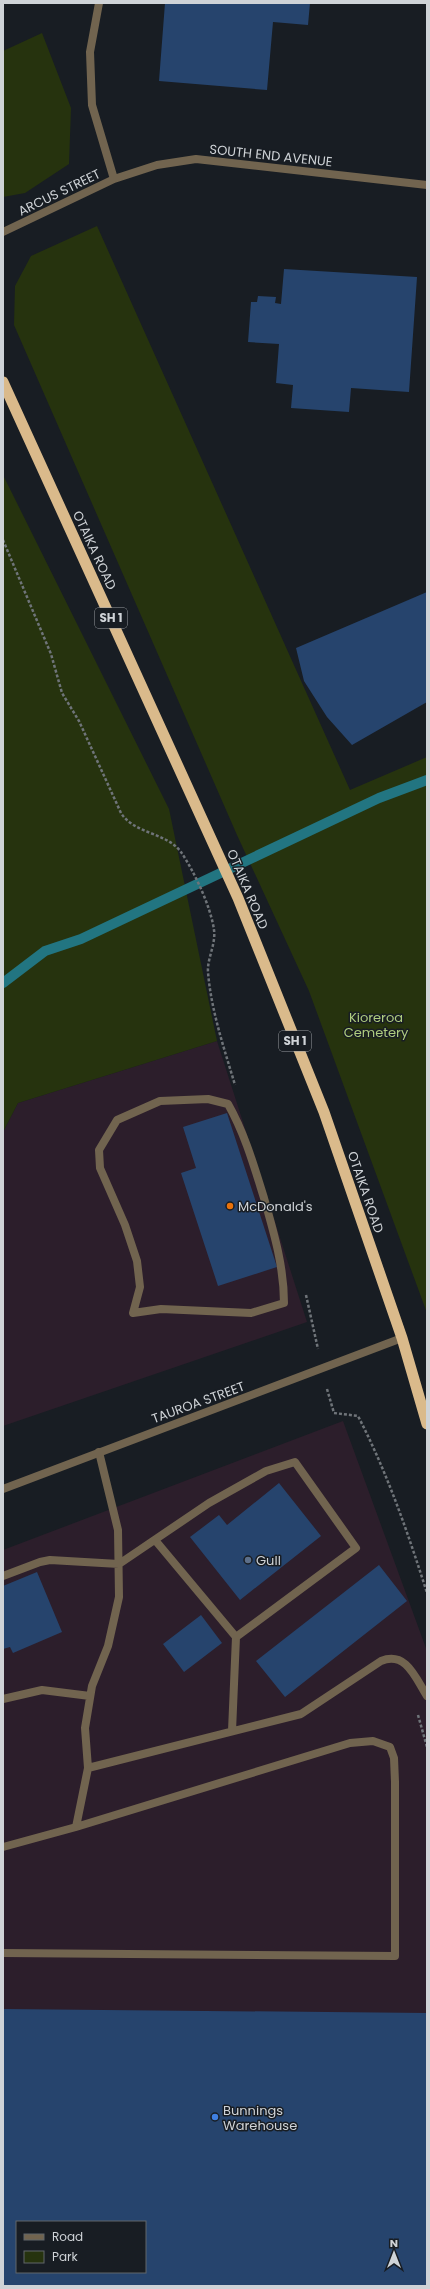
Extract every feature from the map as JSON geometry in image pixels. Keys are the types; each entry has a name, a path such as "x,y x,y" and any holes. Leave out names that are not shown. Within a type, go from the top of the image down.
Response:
{"highway":[{"name":"OTAIKA ROAD","path":"3,382 238,898 324,1112 402,1338 427,1424"}],"street":[{"name":"ARCUS STREET","path":"3,232 114,179 92,105 90,52 99,3"},
{"name":"SOUTH END AVENUE","path":"114,179 156,165 196,159 427,185"},
{"path":"208,1099 228,1104 237,1120 252,1160 274,1233 284,1276 284,1303 251,1313 161,1309 133,1313 140,1287 137,1261 100,1168 99,1150 117,1120 160,1101 208,1099"},
{"name":"TAUROA STREET","path":"3,1489 402,1338"},
{"path":"76,1828 88,1768 85,1728 90,1696 92,1686 108,1646 119,1597 118,1530 99,1452"},
{"path":"3,1576 40,1562 50,1560 119,1564 209,1503 266,1472 295,1462 356,1548 236,1637"},
{"path":"155,1540 236,1637 232,1731"},
{"path":"88,1768 301,1714 380,1661 390,1657 403,1661 427,1696"},
{"path":"3,1699 42,1690 90,1696"},
{"path":"3,1847 76,1828 350,1743 373,1741 390,1747 394,1758 395,1956 3,1953"}],"path":[{"path":"3,540 51,654 62,692 79,721 121,813 127,822 171,842 180,851 206,903"},
{"path":"417,1710 427,1747"}],"shaded area":[{"path":"217,1041 307,1322 3,1426 3,1132 18,1103"},
{"path":"343,1421 427,1651 427,2286 3,2286 3,1550"}],"green space":[{"path":"42,33 71,108 69,164 25,193 3,197 3,51"},
{"name":"Kioreroa Cemetery","path":"97,226 350,790 427,757 427,1313 309,991 237,835 14,325 15,286 31,256"},
{"path":"3,475 169,809 217,1041 18,1103 3,1132"}],"building":[{"path":"165,3 310,3 308,25 273,22 267,90 159,81"},
{"path":"284,269 417,277 409,392 351,388 349,412 291,408 293,385 276,383 279,344 248,342 251,302 257,302 258,296 276,297 275,303 281,304"},
{"path":"427,592 427,702 352,745 327,717 304,681 296,648"},
{"path":"227,1113 277,1267 218,1286 181,1173 196,1168 183,1127"},
{"path":"279,1483 321,1536 240,1600 190,1537 219,1515 227,1525"},
{"path":"379,1565 407,1601 285,1697 256,1661"},
{"path":"37,1572 62,1632 13,1653 10,1647 3,1649 3,1586"},
{"path":"201,1615 222,1643 184,1672 163,1644"},
{"name":"Bunnings Warehouse","path":"3,2009 427,2013 427,2286 3,2286"}],"waterway":[{"path":"3,983 45,951 81,939 379,798 427,780"}],"place":[{"name":"McDonald's","path":"230,1206"},
{"name":"Gull","path":"248,1560"},
{"name":"Bunnings Warehouse","path":"215,2117"}]}
